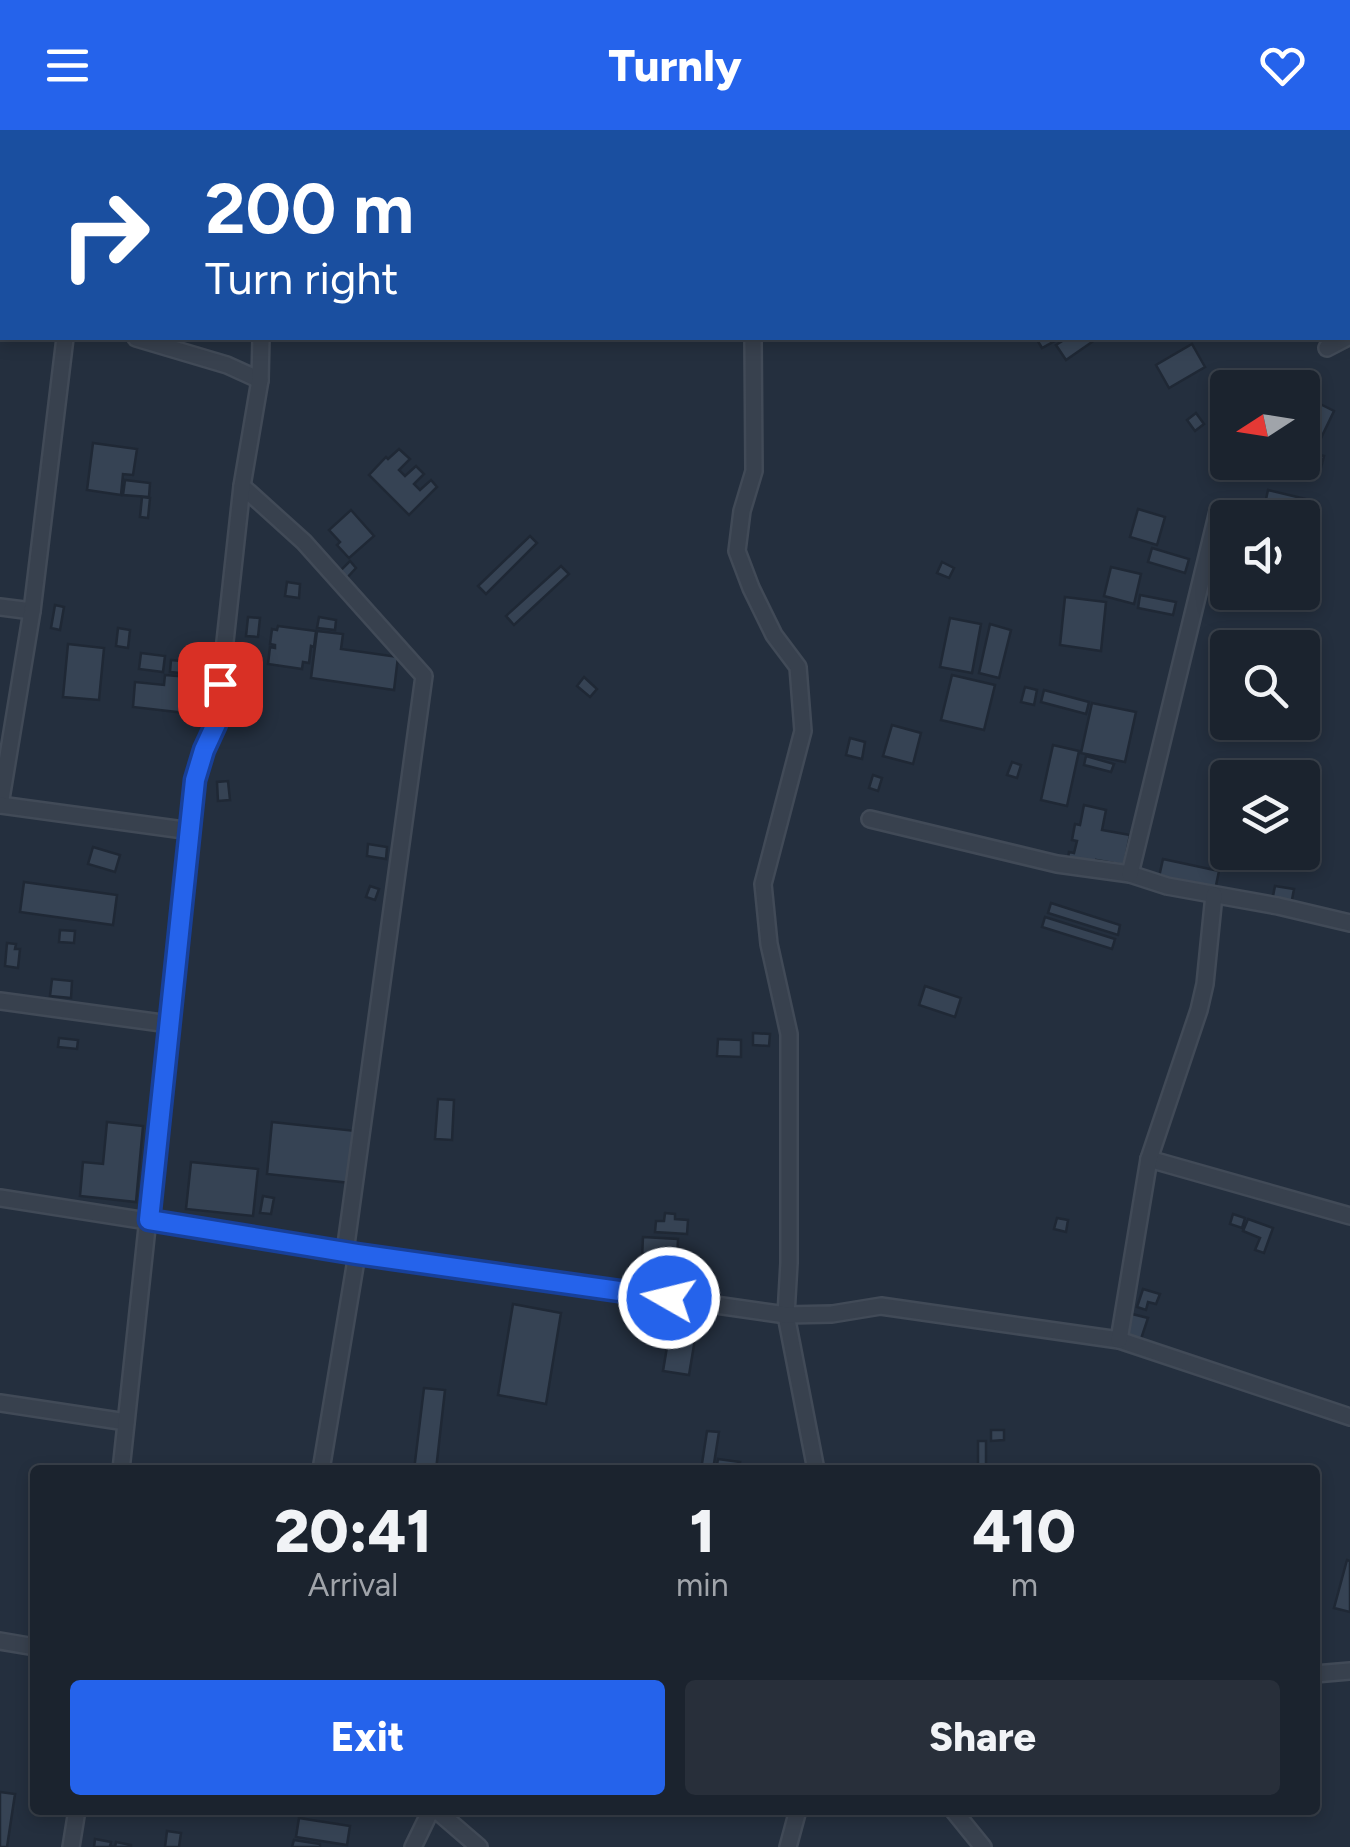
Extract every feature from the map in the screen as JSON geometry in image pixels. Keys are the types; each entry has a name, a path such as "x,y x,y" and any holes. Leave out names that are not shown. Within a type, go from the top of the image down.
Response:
{"street":[{"path":"66,340 32,611 0,805 191,831"},
{"path":"143,340 227,364 260,380"},
{"path":"122,1465 195,780 216,724 242,486 260,380 260,340"},
{"path":"752,340 754,471 742,511 737,551 774,634 798,667 803,731 763,884 769,944 789,1034 786,1315 815,1465"},
{"path":"1326,348 1342,340"},
{"path":"242,486 304,542 424,676 322,1465"},
{"path":"1130,874 1210,545"},
{"path":"0,607 32,611"},
{"path":"870,819 1057,864 1130,874 1167,886 1350,923"},
{"path":"1119,1340 1148,1159 1205,984 1214,895"},
{"path":"0,1001 169,1024"},
{"path":"1148,1159 1350,1216"},
{"path":"0,1198 786,1315 832,1314 881,1306 1119,1340 1350,1417"},
{"path":"0,1404 126,1422"},
{"path":"0,1640 30,1646"},
{"path":"1320,1674 1350,1671"},
{"path":"71,1847 76,1815"},
{"path":"413,1847 430,1815"},
{"path":"439,1815 479,1847"},
{"path":"788,1847 797,1815"},
{"path":"957,1815 983,1847"}],"building":[{"path":"1037,340 1056,340 1042,348"},
{"path":"1064,340 1092,342 1066,360 1056,345"},
{"path":"1192,344 1205,367 1169,388 1156,365"},
{"path":"1320,404 1334,411 1320,440"},
{"path":"1196,413 1204,424 1195,431 1187,420"},
{"path":"93,443 137,449 133,475 123,474 121,495 87,490"},
{"path":"399,449 410,459 399,470 405,476 416,466 424,474 414,484 420,490 431,480 437,487 409,515 369,475"},
{"path":"125,480 150,483 149,497 123,495"},
{"path":"1268,490 1310,500 1266,500"},
{"path":"142,497 150,498 148,518 140,517"},
{"path":"1138,509 1165,517 1157,545 1130,537"},
{"path":"351,510 374,536 349,558 329,530"},
{"path":"530,536 537,543 486,594 478,586"},
{"path":"1152,548 1189,559 1185,573 1148,562"},
{"path":"350,561 356,568 344,581 337,574"},
{"path":"942,562 954,568 949,578 937,573"},
{"path":"561,566 569,574 514,625 506,616"},
{"path":"1111,567 1141,574 1134,604 1104,596"},
{"path":"287,582 300,584 299,598 285,596"},
{"path":"1140,595 1176,602 1173,615 1138,608"},
{"path":"1065,597 1106,602 1101,651 1060,645"},
{"path":"55,605 64,607 60,630 51,628"},
{"path":"248,617 260,618 258,637 246,636"},
{"path":"319,617 336,620 335,630 317,628"},
{"path":"950,618 981,624 972,673 940,667"},
{"path":"990,624 1011,630 999,678 979,673"},
{"path":"278,626 316,631 309,663 303,662 302,669 268,664 270,647 275,648 270,644 272,629 277,630"},
{"path":"118,628 130,630 128,648 116,646"},
{"path":"317,631 343,634 341,649 398,657 394,690 311,678"},
{"path":"68,644 104,648 99,700 63,697"},
{"path":"141,653 165,656 163,672 139,669"},
{"path":"171,660 192,662 191,674 170,672"},
{"path":"165,675 190,677 186,713 133,707 135,682 164,685"},
{"path":"952,675 995,685 984,730 941,720"},
{"path":"584,677 597,689 590,697 577,686"},
{"path":"1025,687 1037,690 1034,705 1021,702"},
{"path":"1044,690 1089,702 1086,714 1041,702"},
{"path":"1092,703 1136,712 1125,762 1081,753"},
{"path":"892,725 921,733 913,764 883,756"},
{"path":"850,738 865,742 862,759 846,755"},
{"path":"1053,745 1079,751 1067,806 1041,800"},
{"path":"1086,756 1114,764 1111,772 1084,765"},
{"path":"1012,762 1021,765 1017,778 1007,775"},
{"path":"873,775 882,778 878,791 869,788"},
{"path":"228,781 230,800 218,801 217,782"},
{"path":"1084,805 1106,810 1102,830 1130,835 1124,865 1068,858 1069,852 1074,853 1075,824 1080,825"},
{"path":"368,844 387,847 386,859 367,856"},
{"path":"93,847 120,855 115,872 88,864"},
{"path":"1163,859 1219,871 1215,890 1159,877"},
{"path":"24,882 117,895 113,925 20,912"},
{"path":"370,886 379,889 375,900 366,897"},
{"path":"1275,886 1294,889 1291,905 1272,901"},
{"path":"1051,903 1120,925 1118,935 1048,913"},
{"path":"1045,917 1115,939 1112,949 1042,927"},
{"path":"60,930 75,931 74,943 59,942"},
{"path":"7,943 20,949 18,968 5,966"},
{"path":"52,979 72,981 71,998 50,996"},
{"path":"925,986 961,998 955,1017 919,1005"},
{"path":"753,1033 770,1034 769,1046 753,1045"},
{"path":"59,1038 78,1040 77,1049 58,1047"},
{"path":"718,1039 741,1040 741,1057 717,1056"},
{"path":"438,1099 454,1100 452,1140 435,1139"},
{"path":"107,1122 143,1126 136,1202 80,1196 83,1162 103,1164"},
{"path":"272,1122 356,1131 351,1183 267,1174"},
{"path":"191,1162 258,1169 253,1216 186,1209"},
{"path":"263,1196 274,1198 271,1214 260,1213"},
{"path":"665,1213 688,1220 687,1234 655,1232 656,1221 664,1221"},
{"path":"1233,1214 1245,1218 1242,1228 1230,1224"},
{"path":"1057,1218 1068,1220 1066,1232 1054,1229"},
{"path":"1248,1219 1273,1228 1264,1253 1255,1250 1260,1238 1243,1231"},
{"path":"643,1237 678,1239 677,1262 642,1259"},
{"path":"1143,1289 1160,1294 1156,1304 1148,1302 1146,1310 1137,1307"},
{"path":"513,1304 561,1313 546,1404 498,1395"},
{"path":"1128,1313 1148,1318 1141,1339 1122,1334"},
{"path":"671,1323 697,1327 689,1375 663,1371"},
{"path":"424,1388 445,1390 437,1465 415,1465"},
{"path":"991,1430 1004,1430 1004,1440 991,1441"},
{"path":"707,1431 719,1432 714,1465 702,1465"},
{"path":"978,1441 986,1441 986,1465 978,1465"},
{"path":"718,1459 740,1462 740,1465 717,1465"},
{"path":"1347,1560 1350,1561 1350,1612 1334,1608"},
{"path":"0,1792 15,1794 7,1847 0,1847"},
{"path":"299,1818 350,1826 347,1845 296,1837"},
{"path":"167,1831 181,1833 179,1847 165,1847"},
{"path":"95,1839 111,1842 110,1846 115,1847 94,1847"},
{"path":"294,1840 320,1844 320,1847 292,1847"}],"route":[{"path":"220,684 216,724 195,780 149,1220 669,1298"}]}
